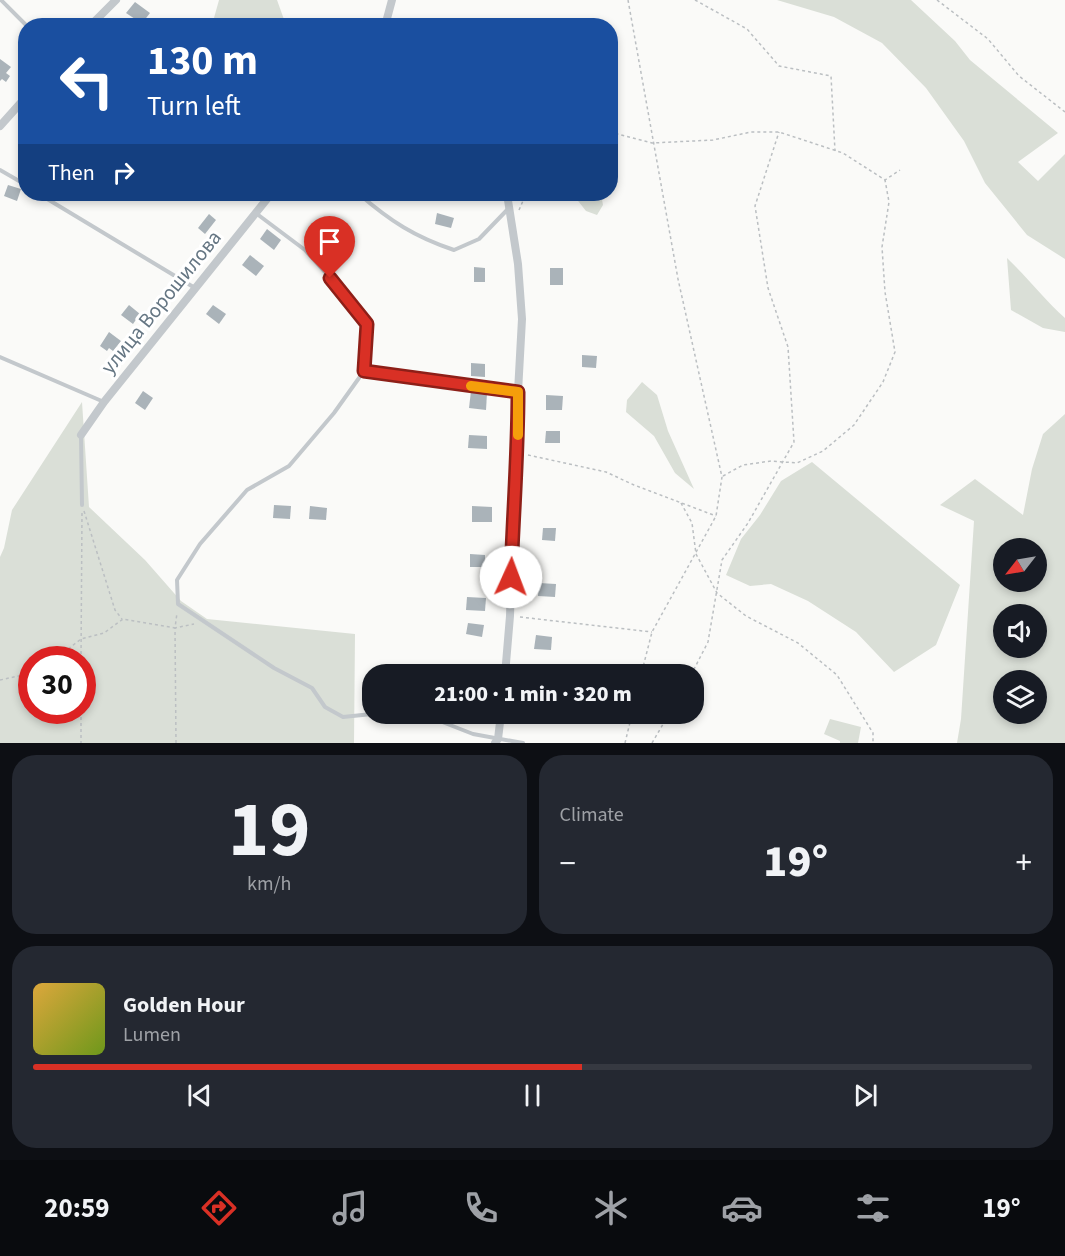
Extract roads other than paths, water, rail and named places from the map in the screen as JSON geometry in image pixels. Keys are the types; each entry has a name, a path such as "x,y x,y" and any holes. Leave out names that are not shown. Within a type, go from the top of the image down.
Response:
{"street":[{"path":"98,18 116,0"},
{"path":"387,18 392,0"},
{"path":"0,126 18,106"},
{"name":"улица Ворошилова","path":"81,435 104,402 265,201"},
{"path":"506,664 510,616 514,485 518,453 518,392 522,319 518,264 507,201"},
{"path":"497,741 500,724"}],"lane":[{"path":"1,0 19,18"},
{"path":"0,170 18,180"},
{"path":"50,201 195,289"},
{"path":"367,201 387,219 424,240 454,250 479,239 508,209"},
{"path":"256,213 305,250 343,292 367,324 364,371 334,413 289,466 247,490 200,544 177,580 178,604 274,668 312,688 325,707 344,717 362,715"},
{"path":"0,357 104,402"},
{"path":"364,371 518,392"},
{"path":"81,435 82,505"},
{"path":"447,724 497,741 523,743"}]}
